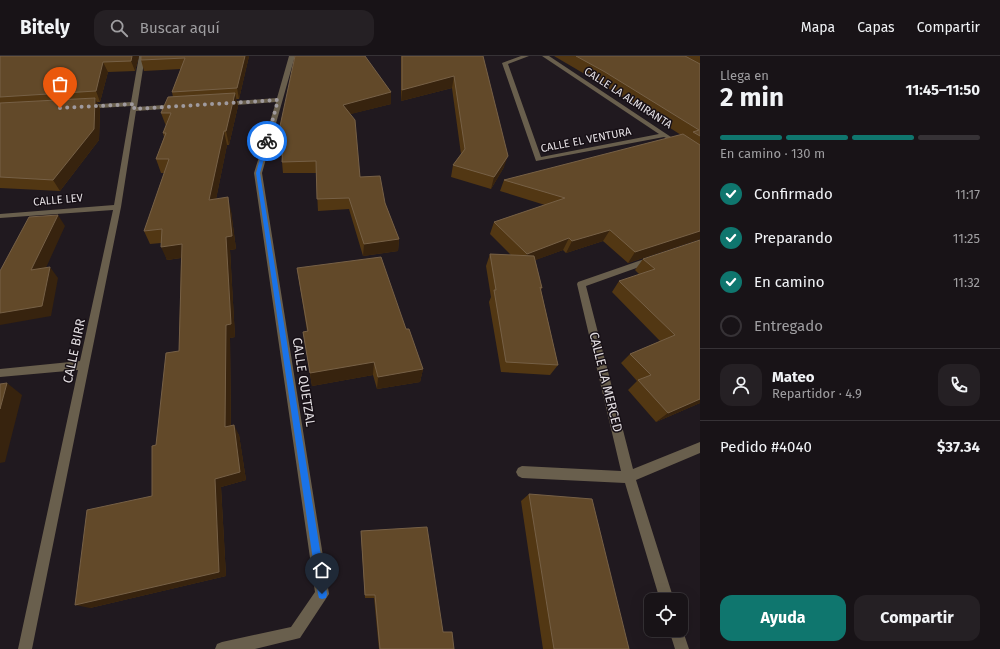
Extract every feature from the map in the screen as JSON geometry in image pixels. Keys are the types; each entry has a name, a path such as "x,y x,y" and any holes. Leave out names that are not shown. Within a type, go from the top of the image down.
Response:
{"street":[{"name":"CALLE BIRR","path":"25,649 117,207 135,106 142,56"},
{"name":"CALLE QUETZAL","path":"222,649 295,633 322,594 258,173 292,56"},
{"name":"CALLE EL VENTURA","path":"526,56 505,63 538,160 665,135"},
{"name":"CALLE LA ALMIRANTA","path":"546,56 677,142"},
{"path":"218,104 278,100"},
{"path":"79,107 187,106"},
{"name":"CALLE LEV","path":"0,216 117,207"},
{"name":"CALLE LA MERCED","path":"663,256 581,284 629,477 665,593"},
{"path":"0,373 85,365"},
{"path":"522,472 629,477 700,447"},
{"path":"678,637 682,649"}],"building":[{"path":"0,56 132,56 131,61 103,62 96,91 0,97"},
{"path":"141,56 245,56 237,88 172,92 185,58 141,60"},
{"path":"295,56 365,56 391,92 343,105 355,120 360,177 380,176 385,203 399,239 364,244 349,198 317,199 316,161 282,162 283,144 276,145"},
{"path":"402,56 483,56 508,156 494,177 453,165 465,149 454,76 402,90"},
{"path":"576,56 685,56 700,64 700,136 693,132 699,130 605,72"},
{"path":"235,93 226,131 224,131 209,200 228,197 232,236 226,237 231,324 226,325 225,427 234,425 240,472 215,479 219,572 75,605 87,510 152,496 152,446 156,445 166,353 179,351 182,244 161,247 162,229 144,231 169,159 156,159 166,133 163,133 171,113 161,113 168,97"},
{"path":"95,98 94,129 53,180 0,177 0,103"},
{"path":"683,134 700,145 700,231 635,252 610,230 572,241 569,238 527,254 494,222 565,198 504,180"},
{"path":"58,215 31,270 50,267 42,306 0,313 0,271 29,217"},
{"path":"700,240 700,399 668,413 638,380 651,375 630,354 675,335 619,281 655,269 643,259"},
{"path":"490,254 534,256 558,365 506,362 494,290 496,290"},
{"path":"381,257 406,329 409,329 423,369 378,377 374,362 310,373 303,332 308,331 297,268"},
{"path":"7,383 0,409 0,384"},
{"path":"529,494 592,499 629,649 554,649"},
{"path":"427,527 443,632 452,632 454,649 380,649 375,595 365,595 361,531"}],"way so far":[{"path":"60,108 135,104 134,109 278,100 267,141"}],"route":[{"path":"267,141 258,173 322,594"}]}
